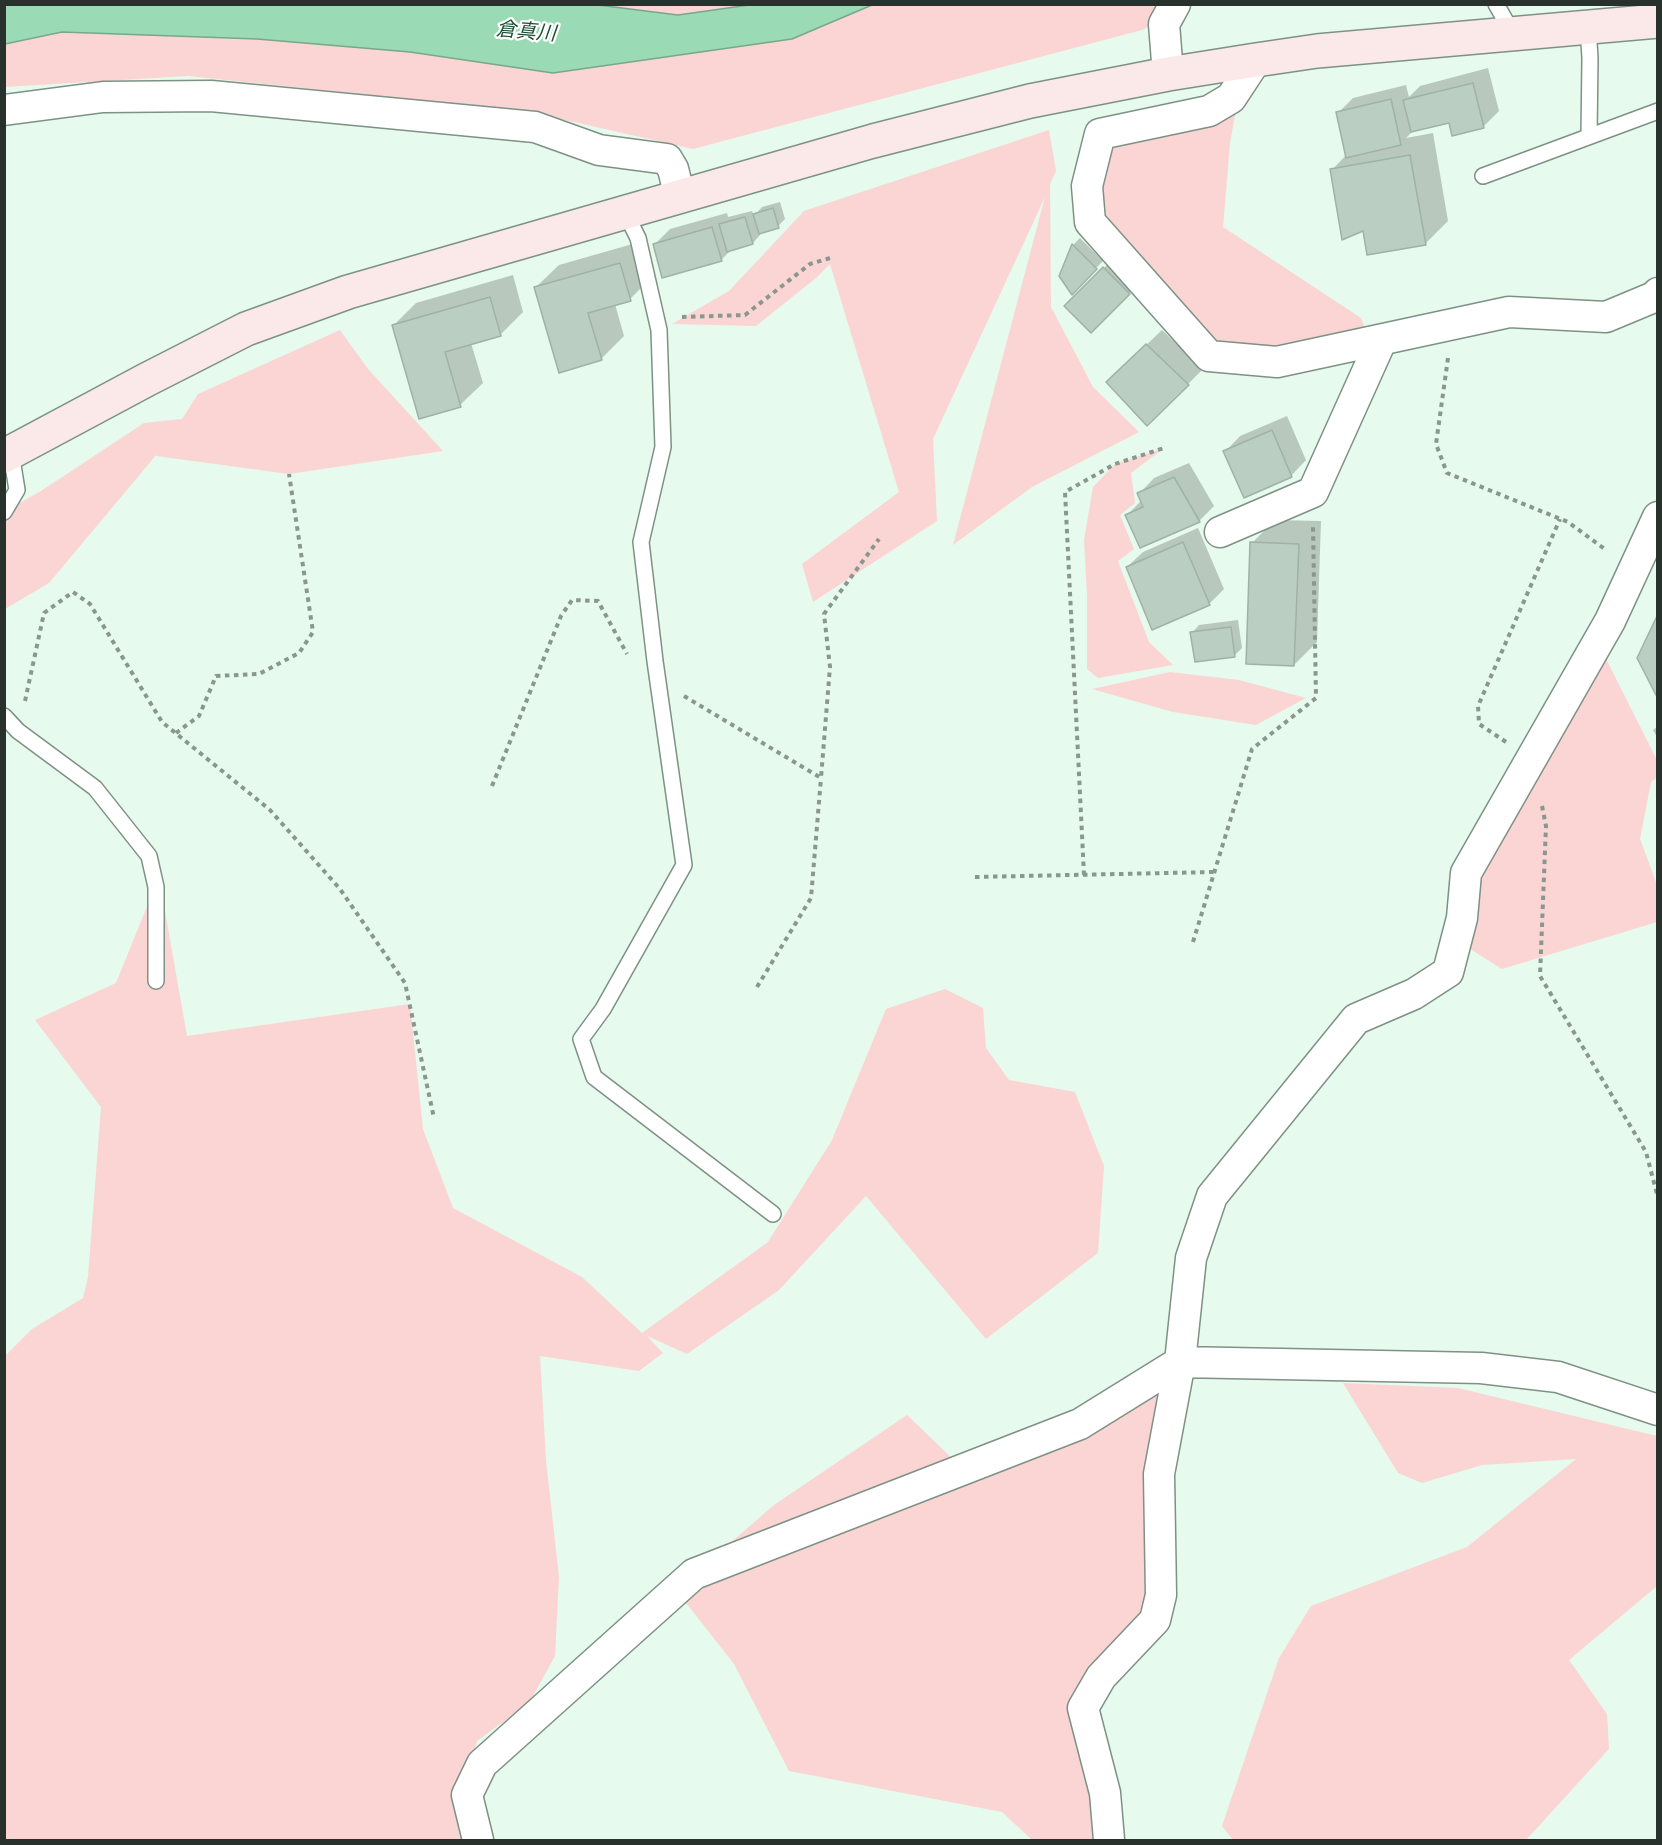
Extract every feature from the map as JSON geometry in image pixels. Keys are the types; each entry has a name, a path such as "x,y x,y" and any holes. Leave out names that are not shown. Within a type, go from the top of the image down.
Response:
{"street":[{"path":"1168,74 1164,24 1174,4"},
{"path":"8,454 246,329 348,292 873,141 1030,101 1168,74 1256,60 1317,51 1658,21"},
{"path":"1256,60 1231,98 1209,111 1100,134 1087,186 1090,222 1209,356 1276,362 1509,312 1606,316 1654,297 1658,293"},
{"path":"4,110 103,97 211,96 535,127 599,150 667,159 673,169 680,197"},
{"path":"1220,532 1313,492 1381,341"},
{"path":"1108,1840 1105,1793 1083,1708 1101,1677 1155,1620 1161,1595 1159,1474 1180,1362 1191,1258 1212,1196 1356,1019 1414,994 1448,972 1462,918 1466,873 1610,621 1658,516"},
{"path":"478,1840 467,1795 482,1764 694,1574 1080,1424 1180,1362 1480,1368 1558,1377 1658,1410"}],"lane":[{"path":"1496,4 1513,34"},
{"path":"1588,28 1589,136"},
{"path":"1483,176 1658,111"},
{"path":"625,213 638,238 659,330 663,447 641,542 684,865 603,1009 581,1039 594,1077 773,1214"},
{"path":"4,512 17,490 8,454"},
{"path":"4,716 18,731 95,788 149,856 156,887 156,981"}],"path":[{"path":"657,318 745,315 810,264 830,258"},
{"path":"1452,325 1436,444 1448,474 1568,522 1633,570"},
{"path":"1084,875 1065,492 1115,464 1164,448"},
{"path":"176,733 199,716 216,676 258,674 299,653 313,632 289,474"},
{"path":"1193,942 1252,749 1316,698 1313,492"},
{"path":"1560,519 1478,706 1479,724 1532,758 1546,826 1540,976 1646,1152 1658,1198"},
{"path":"757,987 812,898 830,667 824,614 879,539"},
{"path":"18,731 44,614 74,592 90,604 162,722 270,810 340,889 405,983 434,1118"},
{"path":"492,786 561,616 572,600 598,601 631,662"},
{"path":"658,680 821,778"},
{"path":"975,878 1214,872"}],"shaded area":[{"path":"5,5 1180,5 1166,18 1142,30 693,149 530,112 188,76 5,87"},
{"path":"1236,110 1230,143 1223,227 1361,318 1371,343 1209,356 1090,222 1100,134"},
{"path":"1049,130 1056,171 1050,184 1051,307 1093,387 1139,432 1032,487 953,545 1045,197 933,439 937,521 813,602 802,564 899,492 830,264 756,326 672,324 729,291 804,211"},
{"path":"340,330 368,369 443,451 289,474 156,456 157,454 49,583 5,609 5,511 41,491 144,423 182,419 198,394"},
{"path":"1164,448 1131,473 1135,503 1120,515 1134,549 1118,561 1149,642 1173,665 1098,678 1087,669 1084,540 1093,487 1115,464"},
{"path":"1598,643 1657,760 1657,777 1651,782 1640,839 1657,885 1657,922 1502,969 1456,940 1537,750"},
{"path":"1170,672 1239,680 1306,698 1256,725 1173,712 1092,689"},
{"path":"159,877 187,1036 410,1004 423,1129 453,1208 582,1277 642,1333 768,1242 832,1140 886,1009 945,989 983,1008 986,1048 1009,1080 1075,1092 1104,1166 1098,1253 986,1339 866,1196 779,1290 687,1354 647,1336 663,1353 639,1371 540,1356 546,1461 559,1577 555,1656 529,1703 477,1741 456,1818 463,1840 5,1840 4,1357 32,1329 83,1298 88,1277 101,1107 35,1020 116,983"},
{"path":"1172,1367 1161,1595 1076,1699 1074,1733 1106,1840 1032,1840 1002,1812 789,1771 734,1664 676,1590 774,1505 907,1415 956,1462 1067,1442"},
{"path":"1343,1383 1458,1388 1657,1436 1657,1586 1569,1660 1607,1714 1609,1749 1526,1840 1233,1840 1222,1826 1279,1658 1311,1606 1467,1547 1576,1459 1482,1465 1422,1483 1398,1473"}],"water":[{"name":"倉真川","path":"5,4 590,4 678,15 756,4 872,5 792,39 553,73 410,52 257,39 62,32 5,44"}],"building":[{"path":"1473,83 1484,128 1452,136 1449,123 1411,132 1403,100"},
{"path":"1391,99 1401,145 1346,158 1336,112"},
{"path":"1410,155 1426,245 1367,255 1363,231 1342,240 1330,169"},
{"path":"773,208 779,228 759,234 753,214"},
{"path":"745,217 753,244 727,252 719,224"},
{"path":"712,227 722,261 662,278 653,244"},
{"path":"1072,244 1097,269 1072,295 1059,276"},
{"path":"620,263 631,301 588,313 602,360 559,373 534,287"},
{"path":"1103,267 1130,294 1091,333 1064,306"},
{"path":"490,297 501,336 445,352 461,407 419,419 392,325"},
{"path":"1146,344 1189,385 1147,426 1106,382"},
{"path":"1272,430 1292,477 1244,498 1223,451"},
{"path":"1174,477 1200,522 1140,548 1125,515 1143,507 1137,493"},
{"path":"1183,542 1210,605 1152,630 1126,567"},
{"path":"1250,542 1299,544 1294,666 1246,664"},
{"path":"1657,616 1658,618 1658,699 1637,658"},
{"path":"1231,627 1235,657 1195,662 1190,632"}]}
